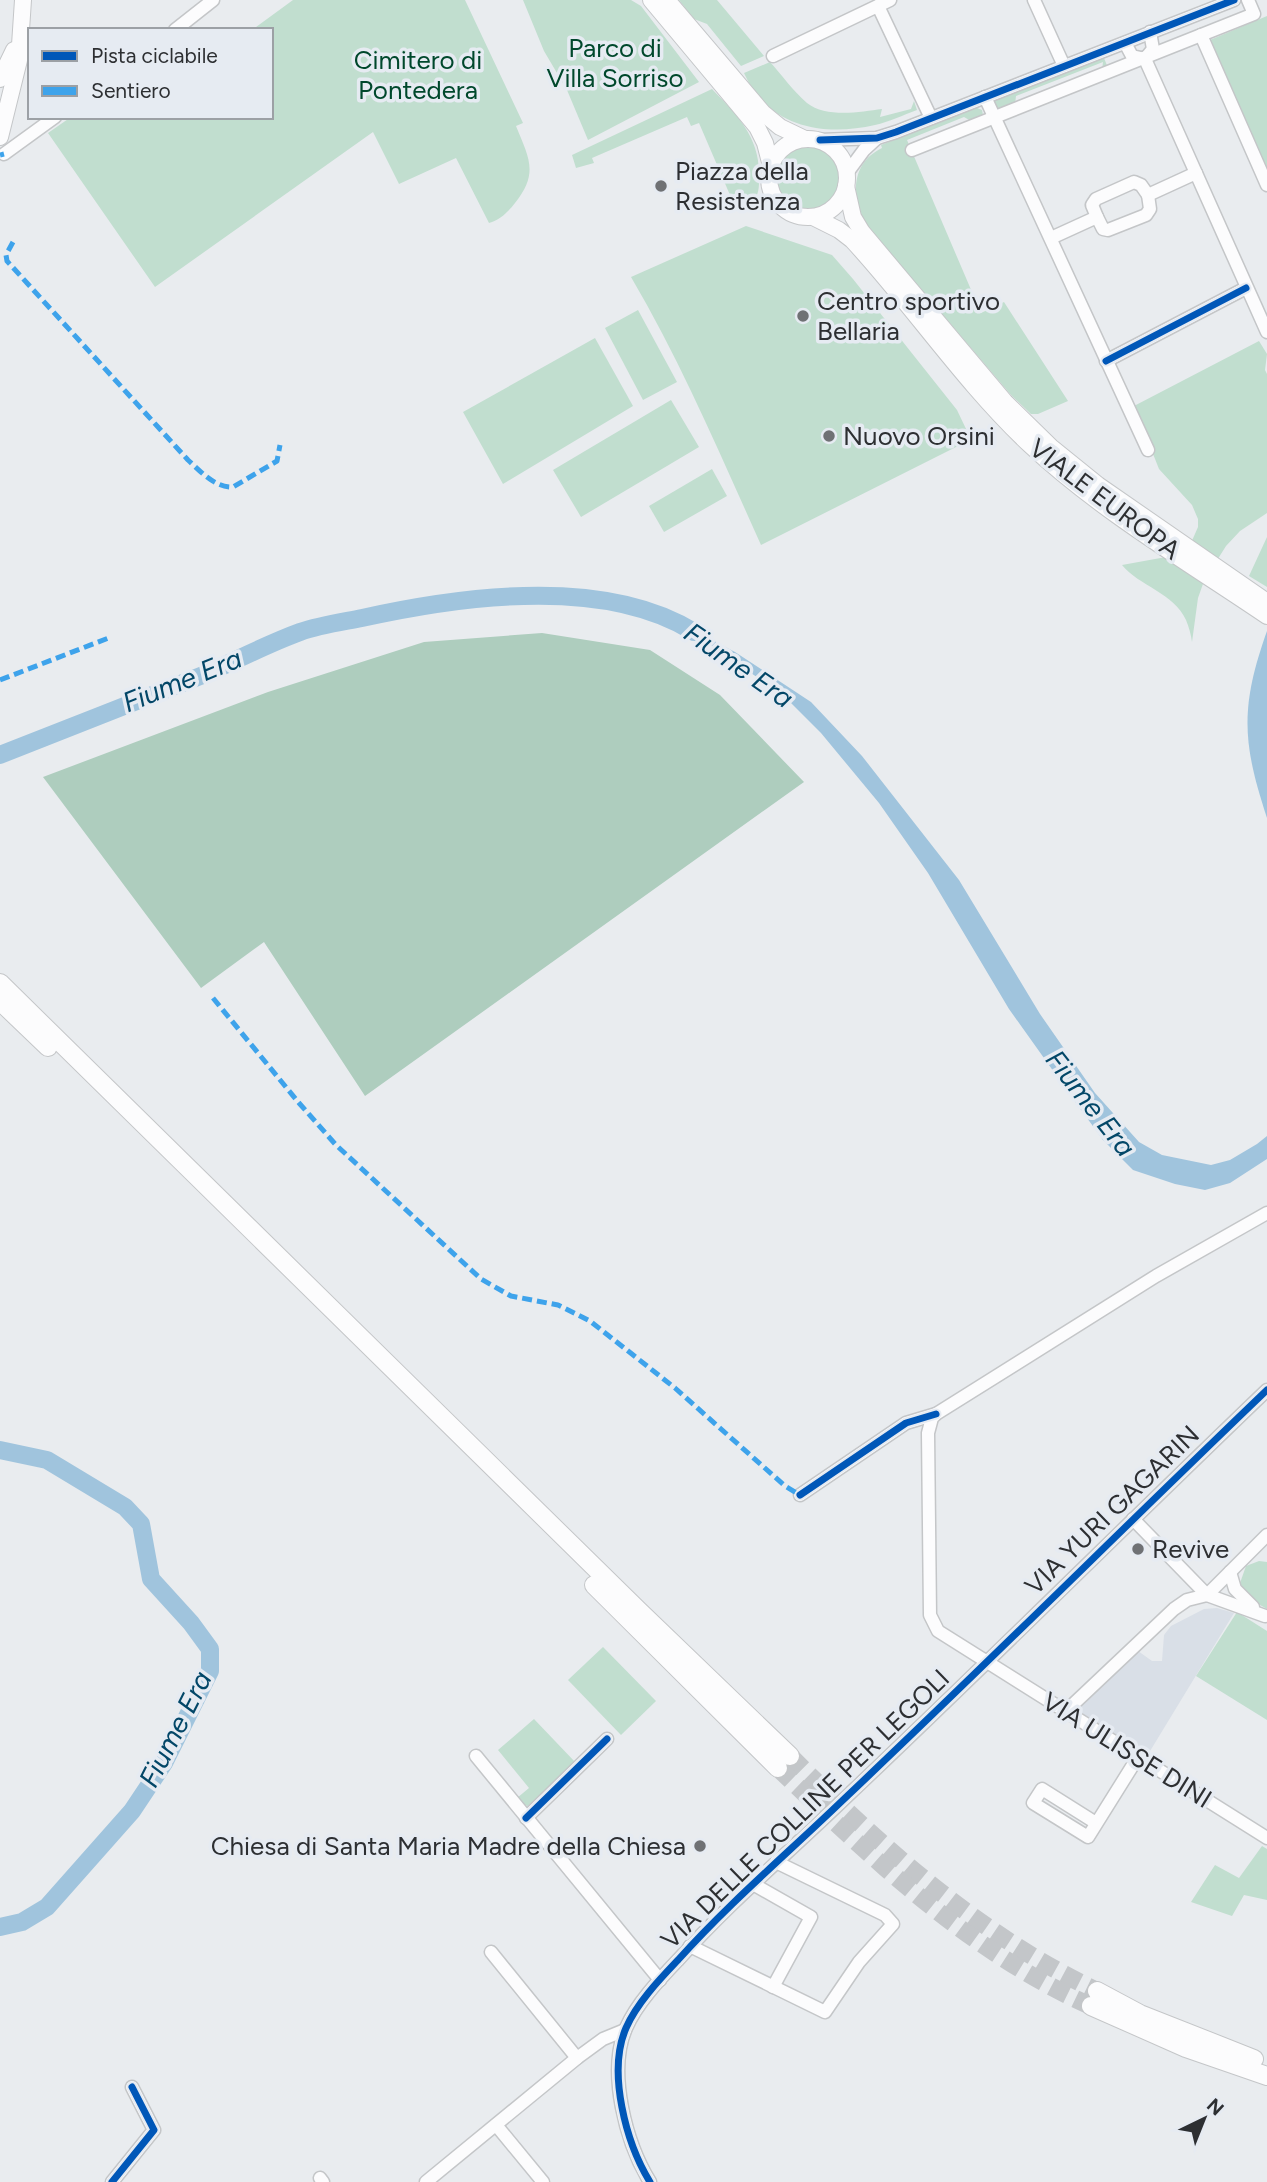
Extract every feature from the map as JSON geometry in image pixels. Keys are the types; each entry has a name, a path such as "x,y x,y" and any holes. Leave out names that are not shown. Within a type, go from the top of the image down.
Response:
{"highway":[{"path":"0,983 639,1611 784,1762 0,1001"},
{"path":"1267,2063 1094,1998 1186,2048 1267,2076"}],"main road":[{"path":"0,137 19,60 23,0"},
{"name":"VIALE EUROPA","path":"651,0 754,122 763,139 771,166 770,187 779,204 795,215 813,217 852,240 989,402 1029,444 1070,480 1267,602"},
{"name":"VIALE EUROPA","path":"667,0 763,113 780,127 812,139 838,153 847,180 853,217 862,232 1004,402 1068,463 1149,528 1267,616"},
{"path":"0,79 20,31"},
{"path":"771,166 784,147 812,139"},
{"path":"813,217 835,206 841,199 847,180"}],"street":[{"path":"178,28 213,0"},
{"path":"773,56 890,0"},
{"path":"1034,0 1064,66"},
{"path":"812,139 877,138 1234,0"},
{"path":"912,150 1254,14 1248,0"},
{"path":"878,6 931,118"},
{"path":"1145,59 1153,49 1150,32"},
{"path":"1201,35 1267,185"},
{"path":"1125,43 1132,56 1145,59"},
{"path":"1145,59 1267,332"},
{"path":"985,97 1147,450"},
{"path":"4,154 52,119"},
{"path":"847,180 859,156 877,138"},
{"path":"1148,195 1196,173"},
{"path":"1135,182 1141,185 1148,195 1150,211 1108,230 1103,229 1093,202 1096,199 1135,182"},
{"path":"1051,238 1097,218"},
{"path":"1107,360 1247,288"},
{"path":"800,1495 906,1423 936,1414 1156,1276 1267,1213"},
{"name":"VIA YURI GAGARIN","path":"987,1661 1267,1390"},
{"name":"VIA ULISSE DINI","path":"936,1414 932,1418 928,1433 930,1615 935,1628 945,1637 1267,1838"},
{"path":"1133,1519 1207,1594 1266,1617"},
{"path":"1065,1712 1174,1609 1187,1600 1207,1594 1267,1535"},
{"path":"1230,1572 1238,1593 1266,1617"},
{"name":"VIA DELLE COLLINE PER LEGOLI","path":"650,2182 634,2151 619,2089 619,2055 625,2030 634,2013 690,1946 987,1661"},
{"path":"526,1818 607,1740"},
{"path":"476,1756 660,1980"},
{"path":"1097,1823 1042,1789 1033,1803 1088,1837 1097,1823 1138,1757"},
{"path":"690,1946 825,2012 859,1962 893,1924 885,1915 776,1862"},
{"path":"753,1884 811,1917 773,1987"},
{"path":"491,1952 578,2058"},
{"path":"426,2182 578,2058 603,2039 625,2030"},
{"path":"112,2182 153,2130 132,2087"},
{"path":"496,2125 544,2182"}],"shaded area":[{"path":"1217,1608 1234,1613 1147,1756 1077,1711 1138,1651 1152,1661 1162,1661 1164,1635 1171,1626 1204,1609"}],"green space":[{"name":"Cimitero di Pontedera","path":"293,0 465,0 523,123 516,126 529,165 527,183 522,192 510,210 489,223 456,158 399,184 373,132 155,287 48,133 68,119 273,119 273,28 255,28"},
{"name":"Parco di Villa Sorriso","path":"523,0 631,0 641,6 699,82 588,140 567,90 544,51"},
{"path":"679,0 717,0 764,56 741,66 707,24 694,19"},
{"path":"1267,16 1267,169 1210,40"},
{"path":"1104,58 1108,68 1102,70 1103,62 1016,96 1015,105 998,112 994,100"},
{"path":"770,62 807,103 824,111 843,113 882,109 880,117 911,109 914,101 917,110 880,124 855,128 836,130 799,124 767,106 744,73"},
{"path":"712,89 744,126 755,148 759,173 758,191 754,200 746,206 729,213 726,205 733,202 699,123 691,126 687,117 592,158 594,163 576,168 572,155"},
{"path":"975,107 982,110 983,115 971,121 964,117 907,140 981,313 1004,302 1068,401 1038,414 1031,414 1011,395 868,227 858,206 856,183 859,173 871,155 882,148 881,145"},
{"path":"809,144 822,147 832,154 839,164 842,177 839,190 832,200 822,207 809,210 796,207 786,200 779,190 776,177 779,164 786,154 796,147"},
{"path":"746,226 832,255 957,410 967,431 962,444 761,545 683,375 631,277"},
{"path":"638,310 677,382 643,400 605,328"},
{"path":"595,338 633,406 503,484 463,412"},
{"path":"1259,341 1267,354 1267,513 1240,531 1226,546 1204,581 1198,598 1192,642 1181,611 1122,565 1166,557 1191,543 1198,527 1198,519 1192,505 1159,469 1134,406"},
{"path":"671,400 699,447 581,517 553,470"},
{"path":"712,469 727,496 664,532 649,506"},
{"path":"1267,537 1267,587 1249,576"},
{"path":"542,633 650,650 720,695 804,782 365,1096 264,942 201,988 43,777 268,692 424,642"},
{"path":"1259,1561 1267,1562 1267,1609 1248,1598 1240,1583 1246,1566"},
{"path":"1237,1612 1267,1631 1267,1720 1196,1676"},
{"path":"603,1647 656,1701 621,1735 568,1680"},
{"path":"534,1719 576,1763 528,1806 523,1805 517,1798 529,1788 498,1750"},
{"path":"1262,1846 1267,1849 1267,1900 1244,1895 1232,1916 1191,1902 1215,1865 1239,1878"}],"water":[{"path":"674,620 735,652 811,702 862,756 959,880 1040,1014 1095,1093 1139,1142 1162,1155 1211,1165 1230,1160 1267,1136 1267,1159 1230,1183 1205,1190 1175,1184 1133,1170 1103,1140 1071,1096 1009,1009 928,873 879,803 821,733 783,695"},
{"path":"1267,631 1267,818 1253,767 1248,724 1252,682"}],"waterway":[{"name":"Fiume Era","path":"0,755 203,675 300,632 401,610 487,598 576,597 618,603 658,614 694,632"},
{"name":"Fiume Era","path":"0,1450 47,1460 125,1507 141,1524 151,1579 191,1623 210,1649 210,1671 164,1763 132,1811 47,1907 22,1922 0,1927"}],"tunnel":[{"path":"790,1756 896,1856 933,1887 1012,1943 1097,1991"},
{"path":"778,1768 887,1869 964,1931 1047,1984 1091,2006"}],"marked path":[{"path":"0,155 4,154"},
{"path":"13,242 6,255 7,261 188,460 208,478 220,485 233,487 277,461 280,445"},
{"path":"0,680 111,637"},
{"path":"213,998 336,1145 481,1279 511,1296 558,1305 590,1321 675,1388 785,1486 800,1495"}],"cycle path":[{"path":"820,140 877,138 896,132 1234,0"},
{"path":"1106,361 1246,288"},
{"path":"650,2182 633,2148 627,2128 618,2065 626,2028 649,1992 738,1898 1267,1390"},
{"path":"800,1495 906,1423 936,1414"},
{"path":"526,1818 607,1739"},
{"path":"112,2182 154,2130 132,2087"}],"place":[{"name":"Piazza della Resistenza","path":"661,186"},
{"name":"Centro sportivo Bellaria","path":"803,316"},
{"name":"Nuovo Orsini","path":"829,436"},
{"name":"Revive","path":"1138,1549"},
{"name":"Chiesa di Santa Maria Madre della Chiesa","path":"700,1846"}]}
